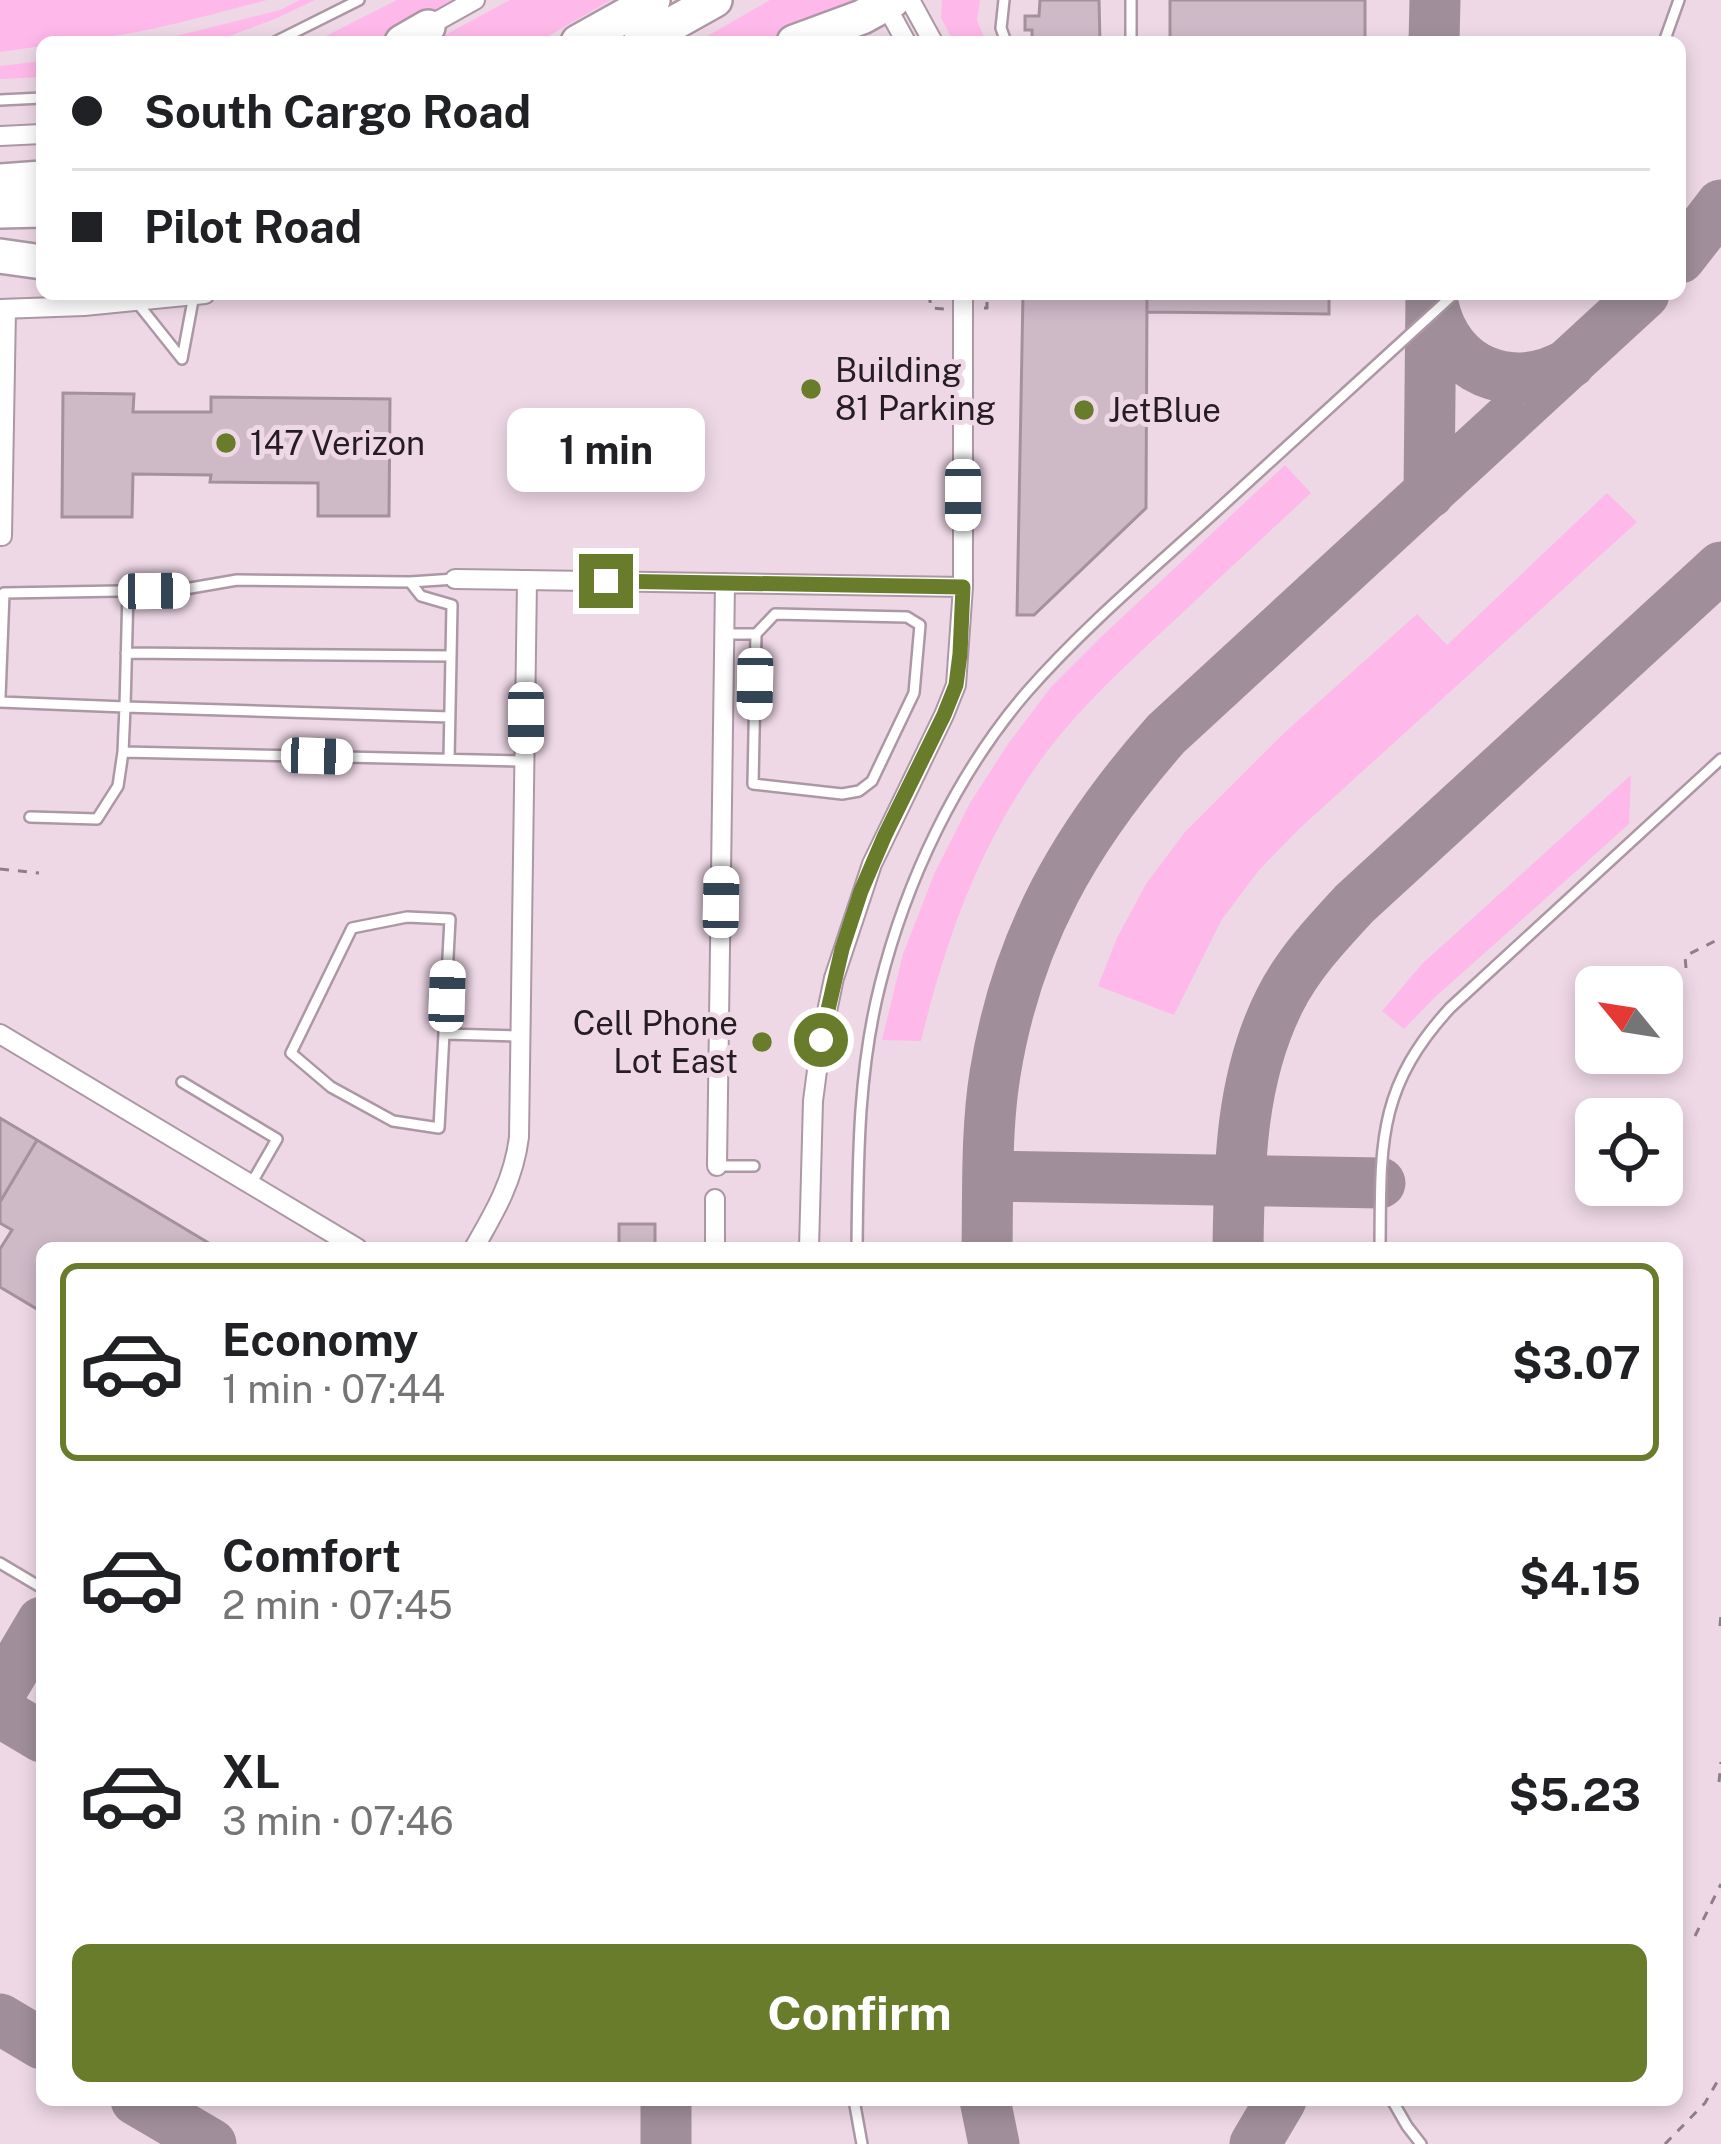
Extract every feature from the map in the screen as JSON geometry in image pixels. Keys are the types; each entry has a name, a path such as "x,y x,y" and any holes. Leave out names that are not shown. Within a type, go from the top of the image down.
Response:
{"highway":[{"path":"589,36 653,0"},
{"path":"651,36 715,0"},
{"path":"810,36 893,1"},
{"path":"0,181 36,178"},
{"path":"0,211 36,210"},
{"path":"0,255 36,253"},
{"path":"0,255 36,261"}],"street":[{"path":"415,34 475,0"},
{"path":"893,1 904,36"},
{"path":"893,1 927,36"},
{"path":"0,136 36,134"},
{"path":"2,536 3,309 135,300"},
{"path":"809,1242 813,1101 842,949 872,864 951,700 960,654 963,300"},
{"path":"454,579 963,587"},
{"path":"477,1242 501,1201 519,1137 526,580"},
{"path":"717,1166 724,583"},
{"path":"0,1034 347,1242"},
{"path":"715,1198 715,1242"}],"lane":[{"path":"287,36 359,0"},
{"path":"1004,0 1004,36"},
{"path":"1131,0 1131,36"},
{"path":"1666,36 1679,0"},
{"path":"0,100 36,98"},
{"path":"135,300 182,359 193,300"},
{"path":"857,1242 859,1121 879,988 909,895 973,766 1025,695 1090,626 1447,300"},
{"path":"450,717 0,699 4,593 179,590 237,580 454,579"},
{"path":"410,582 421,596 452,605 449,759"},
{"path":"30,817 97,819 118,787 128,591"},
{"path":"724,634 756,634 775,614 907,617 920,625 914,693 872,781 859,791 842,794 753,784 756,634"},
{"path":"127,653 450,656"},
{"path":"123,752 525,761"},
{"path":"1380,1242 1384,1135 1395,1091 1414,1050 1450,1008 1721,759"},
{"path":"407,917 451,919 446,1034 439,1128 393,1121 332,1087 291,1053 352,928 407,917"},
{"path":"446,1034 520,1036"},
{"path":"182,1082 277,1139 250,1184"},
{"path":"717,1166 754,1166"},
{"path":"0,1563 36,1584"},
{"path":"855,2106 862,2144"},
{"path":"1395,2106 1421,2144"}],"path":[{"path":"0,869 39,873"},
{"path":"1686,968 1685,956 1721,938"},
{"path":"1720,1626 1721,1614"},
{"path":"1719,1783 1721,1762"},
{"path":"1695,1936 1721,1884"},
{"path":"1665,2144 1705,2103 1721,2075"}],"shaded area":[{"path":"0,0 267,0 128,34 36,36 36,47 0,52"},
{"path":"300,0 315,0 229,36 176,36 280,10"},
{"path":"397,0 455,0 384,36 326,36"},
{"path":"510,0 611,0 548,36 443,36"},
{"path":"770,0 869,0 782,36 707,36"},
{"path":"942,0 980,0 977,20 984,36 951,36 941,18"},
{"path":"36,62 36,77 0,79 0,66"},
{"path":"1285,465 1311,493 1121,670 1053,744 1017,796 981,862 953,932 921,1041 882,1040 903,954 935,872 970,803 1008,744 1051,687"},
{"path":"1607,493 1637,522 1259,870 1221,921 1174,1015 1098,986 1146,884 1185,832 1284,733 1417,614 1447,645"},
{"path":"1631,775 1629,824 1404,1029 1382,1011 1422,964"}],"building":[{"path":"1040,0 1099,0 1100,36 1032,36 1032,30 1025,30 1025,16 1039,16"},
{"path":"1170,0 1365,0 1365,36 1170,36"},
{"name":"JetBlue","path":"1023,300 1147,300 1146,508 1034,615 1017,615"},
{"path":"1147,300 1329,300 1329,314 1147,312"},
{"name":"147 Verizon","path":"63,393 134,394 133,412 211,412 211,397 390,399 389,516 318,516 318,483 210,482 211,475 133,474 132,517 62,517"},
{"path":"0,1118 37,1140 0,1202"},
{"path":"37,1140 207,1242 36,1242 36,1308 0,1287 0,1249 12,1230 0,1223 0,1202"},
{"path":"619,1224 655,1224 655,1242 619,1242"}],"taxiway":[{"path":"1434,36 1435,0"},
{"path":"1686,250 1721,205"},
{"path":"1429,493 1431,300"},
{"path":"987,1242 990,1117 1005,1024 1035,933 1104,811 1166,734 1637,300"},
{"path":"1433,304 1452,346 1485,371 1526,378 1570,363"},
{"path":"1238,1242 1241,1153 1250,1090 1267,1029 1295,974 1354,904 1721,567"},
{"path":"988,1176 1380,1183"},
{"path":"0,1693 36,1632"},
{"path":"0,1712 36,1733"},
{"path":"0,2019 36,2040"},
{"path":"146,2106 211,2144"},
{"path":"666,2106 666,2144"},
{"path":"986,2106 994,2144"},
{"path":"1255,2144 1277,2106"}],"place":[{"name":"Building 81 Parking","path":"811,389"},
{"name":"JetBlue","path":"1084,410"},
{"name":"147 Verizon","path":"226,443"},
{"name":"Cell Phone Lot East","path":"762,1042"}],"route":[{"path":"606,581 963,587 956,685 861,891 821,1040"}]}
